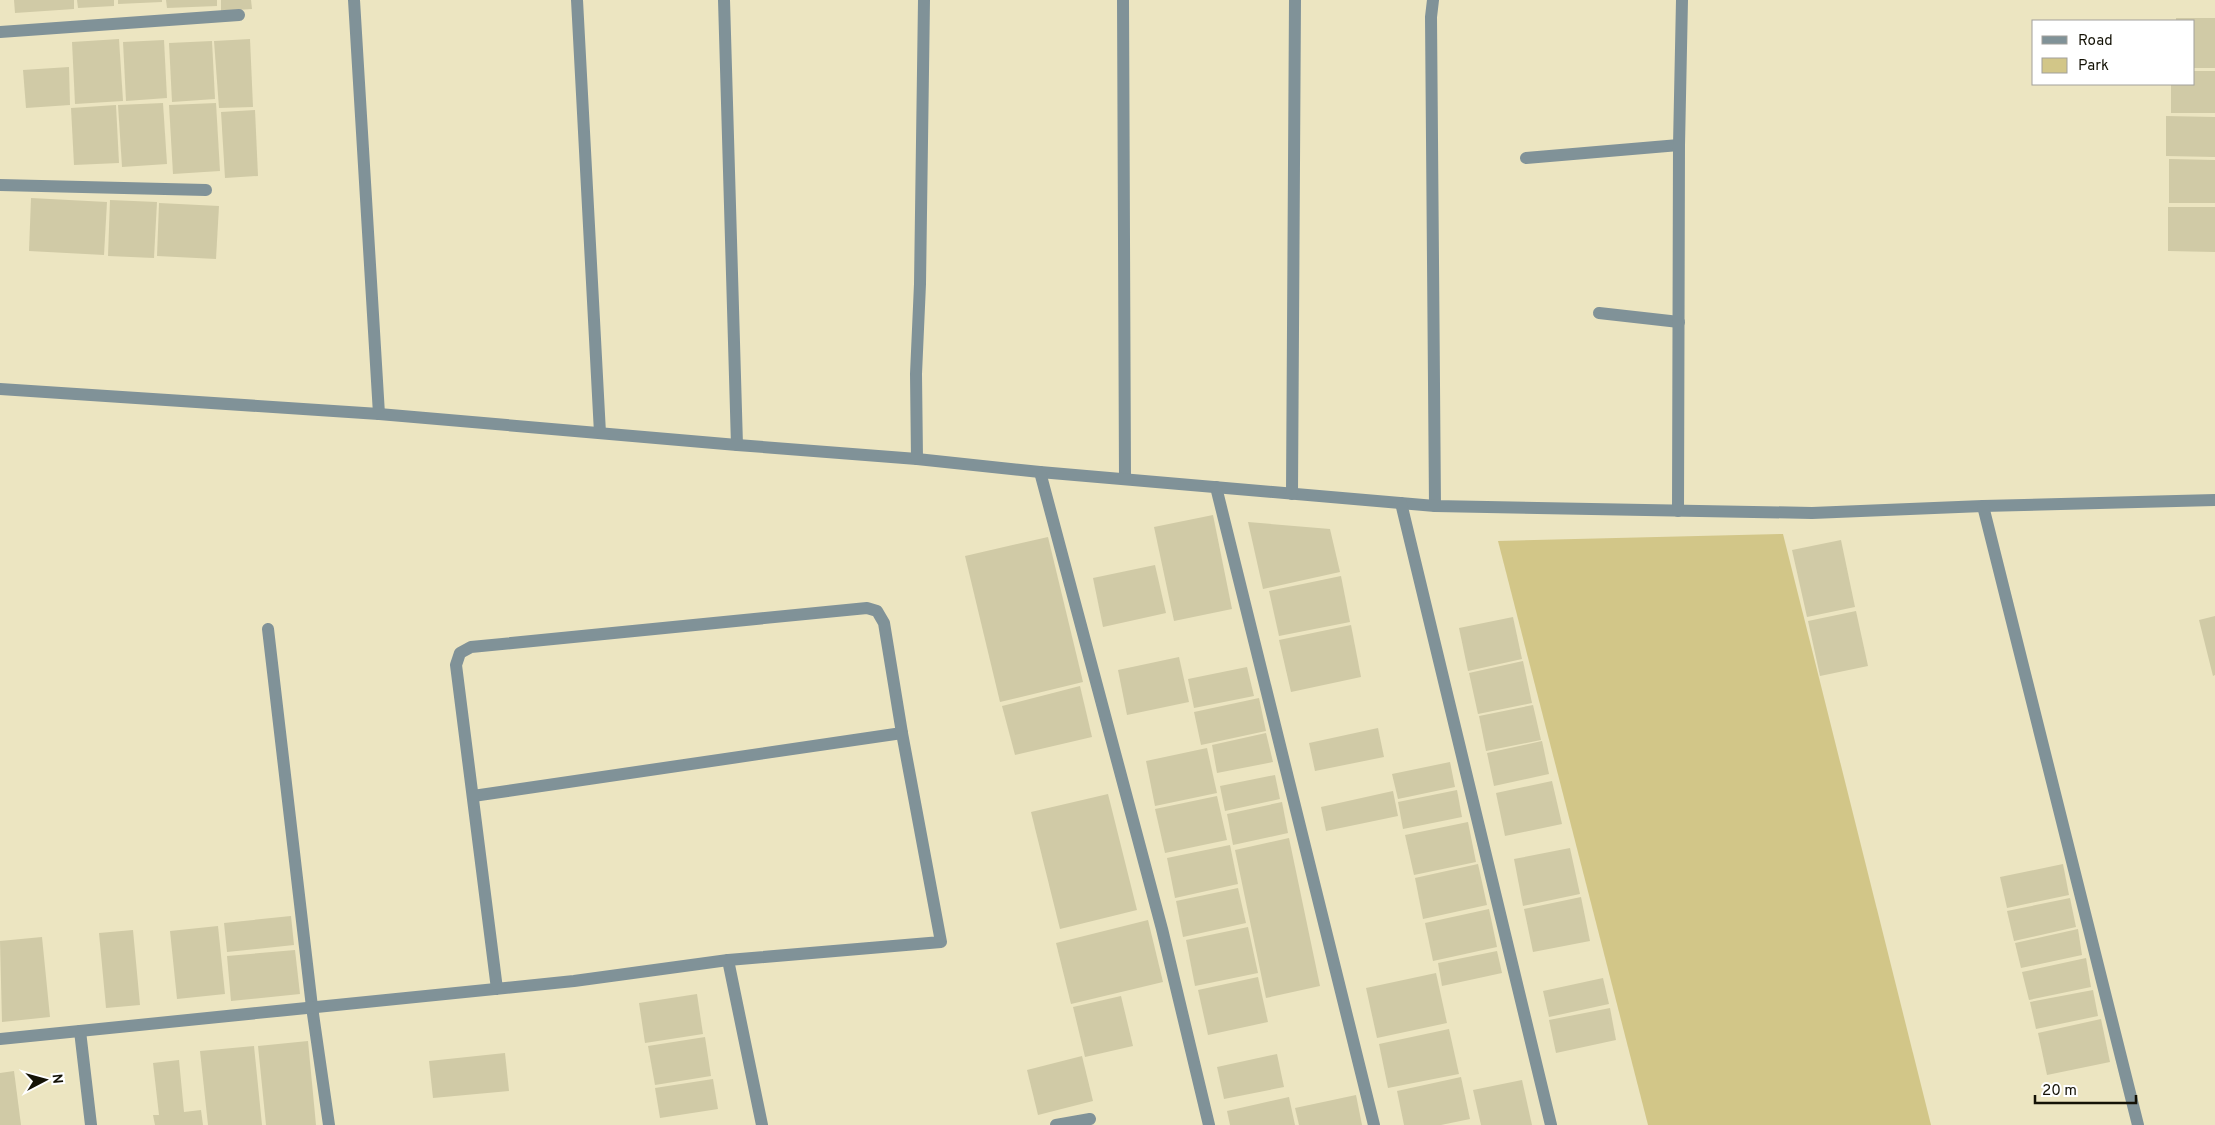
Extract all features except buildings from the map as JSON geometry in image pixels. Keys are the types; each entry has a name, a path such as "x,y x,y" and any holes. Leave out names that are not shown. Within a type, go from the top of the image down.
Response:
{"street":[{"path":"354,0 379,414"},
{"path":"577,0 600,433"},
{"path":"724,0 737,446"},
{"path":"917,459 916,374 920,284 924,0"},
{"path":"1123,0 1125,479"},
{"path":"1292,494 1295,0"},
{"path":"1433,0 1431,17 1435,506"},
{"path":"1678,511 1679,145 1682,0"},
{"path":"0,32 239,15"},
{"path":"1526,158 1679,145"},
{"path":"0,185 206,190"},
{"path":"1599,313 1679,322"},
{"path":"0,389 379,414 737,446 917,459 1040,472 1435,506 1812,513 2215,500"},
{"path":"1040,472 1162,930 1210,1125"},
{"path":"1216,487 1374,1125"},
{"path":"1401,503 1551,1125"},
{"path":"1983,506 2138,1125"},
{"path":"0,1039 312,1007 497,989 574,981 728,960 941,942 902,733 884,623 877,611 867,608 471,647 460,653 456,665 497,989"},
{"path":"268,629 312,1007 329,1125"},
{"path":"473,796 902,733"},
{"path":"728,960 762,1125"},
{"path":"80,1031 91,1125"},
{"path":"1056,1125 1090,1119"}],"green space":[{"path":"1783,534 1931,1125 1648,1125 1498,541"}]}
